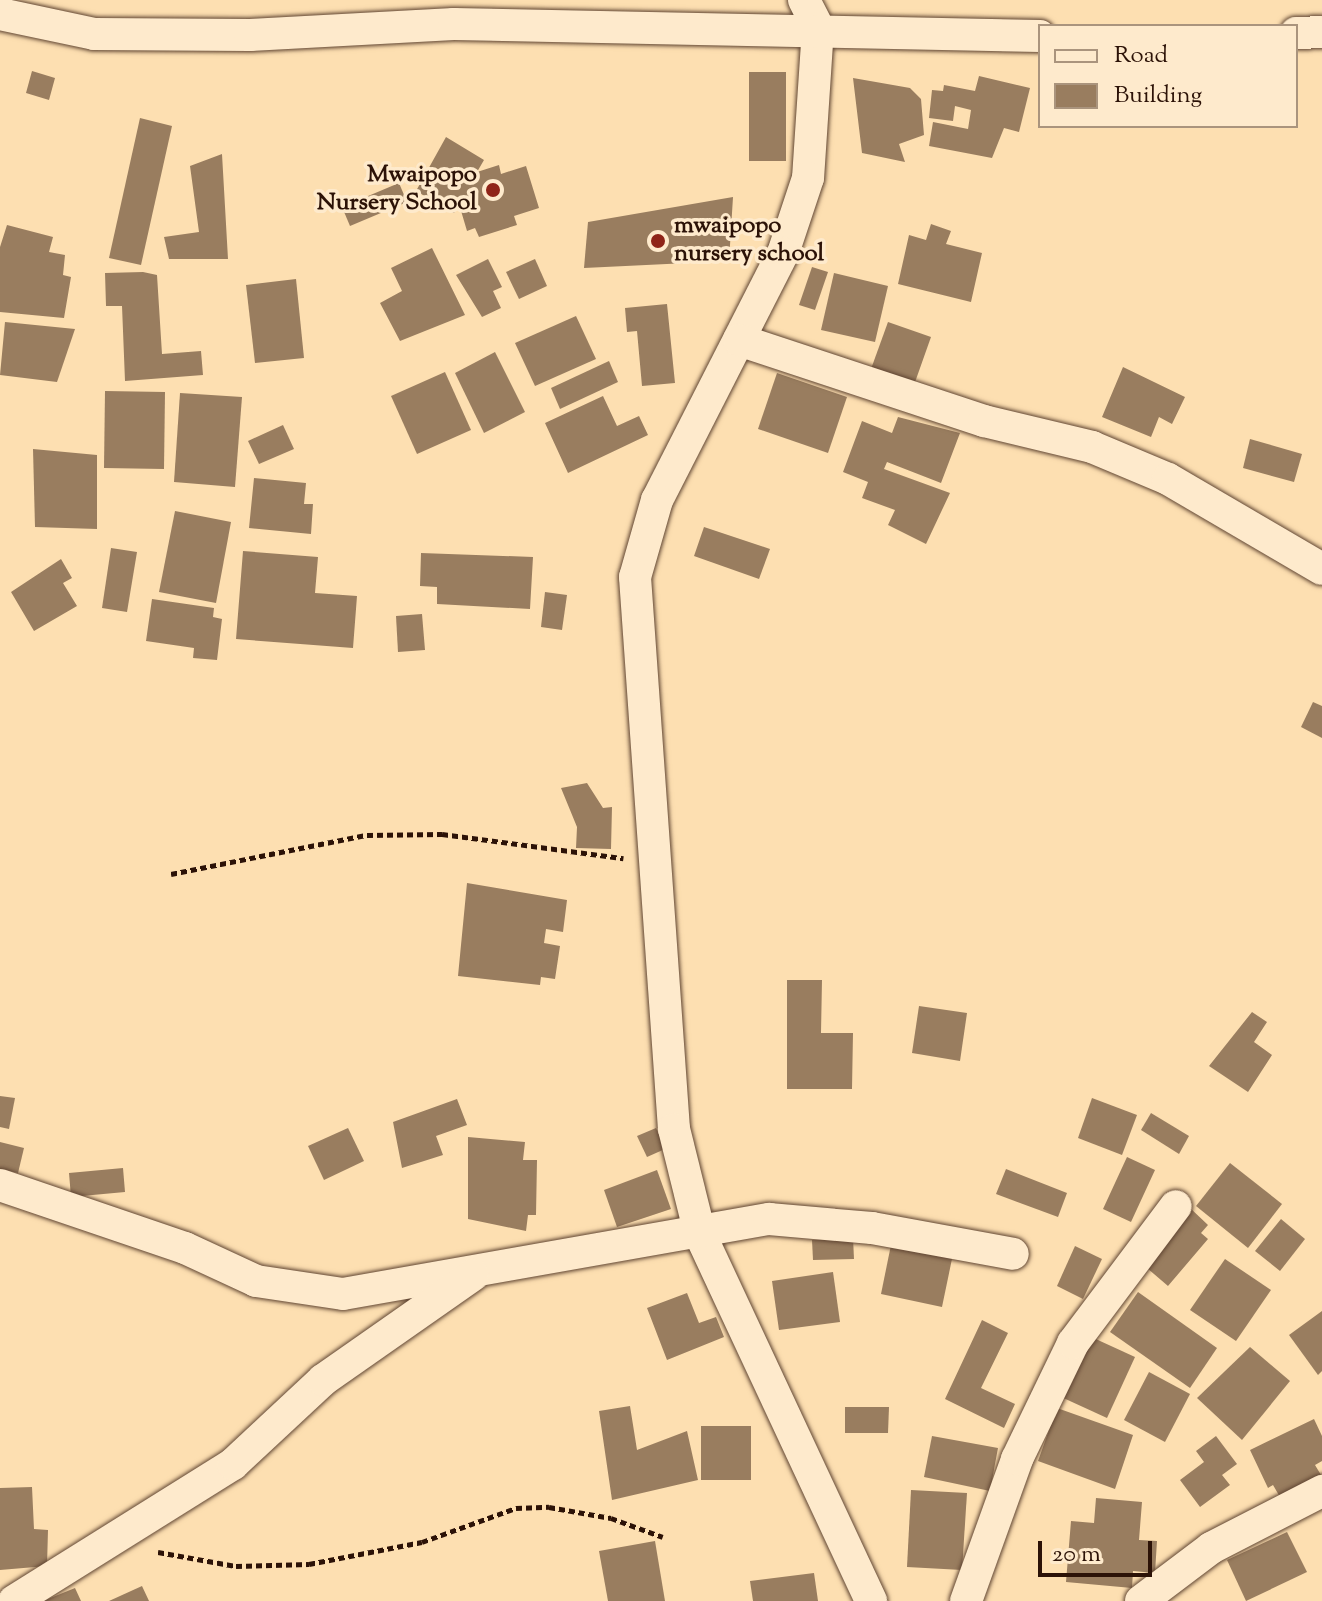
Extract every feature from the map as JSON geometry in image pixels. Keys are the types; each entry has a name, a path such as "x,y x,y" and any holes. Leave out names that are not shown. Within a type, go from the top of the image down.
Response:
{"street":[{"path":"0,14 94,34 250,35 454,24 811,14 1038,36"},
{"path":"811,14 808,178 783,253 657,500 635,577 674,1129 700,1234 871,1601"},
{"path":"1298,33 1322,32"},
{"path":"739,340 984,421 1092,447 1168,479 1318,556"},
{"path":"0,1185 294,1290 343,1294 489,1265 700,1234 769,1219 872,1228 1013,1254"},
{"path":"966,1601 1017,1459 1073,1343 1176,1206"},
{"path":"14,1601 233,1464 323,1380 489,1265"},
{"path":"1141,1601 1211,1548 1322,1491"}],"path":[{"path":"171,874 367,835 442,834 656,861"},
{"path":"106,1541 236,1566 309,1564 422,1542 516,1508 549,1507 611,1518 663,1537"}],"building":[{"path":"32,71 55,78 49,100 26,93"},
{"path":"749,72 786,72 786,161 749,161"},
{"path":"979,76 1030,88 1019,132 1004,128 992,158 929,146 933,122 968,129 971,110 955,106 953,121 929,118 932,90 943,91 944,85 975,91"},
{"path":"853,78 910,88 921,99 924,135 899,144 905,162 862,153"},
{"path":"140,118 172,126 141,265 109,258"},
{"path":"446,137 484,160 477,172 499,165 501,174 526,166 539,208 514,216 517,225 479,237 475,228 467,231 459,204 454,213 416,191"},
{"path":"222,154 228,259 169,259 164,237 199,232 190,166"},
{"path":"399,183 407,202 350,226 342,207"},
{"name":"mwaipopo nursery school","path":"733,197 729,261 584,268 588,222"},
{"path":"931,224 951,231 946,244 982,253 971,302 898,284 909,235 926,240"},
{"path":"7,225 53,237 49,252 65,255 63,275 71,277 64,318 0,312 0,247"},
{"path":"432,248 465,315 400,341 380,303 402,291 391,268"},
{"path":"488,259 502,287 493,291 501,308 482,317 456,275"},
{"path":"535,259 547,286 519,299 506,272"},
{"path":"812,267 828,272 815,310 799,305"},
{"path":"143,272 157,275 162,354 201,351 203,375 125,381 122,306 106,306 105,273"},
{"path":"834,273 888,286 875,342 821,330"},
{"path":"296,279 304,358 255,363 246,285"},
{"path":"667,304 675,383 642,386 637,331 627,332 625,308"},
{"path":"576,316 596,359 535,386 515,343"},
{"path":"5,322 75,329 57,382 0,375"},
{"path":"888,322 931,337 914,385 871,369"},
{"path":"495,352 525,412 484,433 455,373"},
{"path":"609,361 618,382 560,409 551,388"},
{"path":"1123,367 1185,397 1172,424 1159,417 1151,437 1102,417"},
{"path":"445,372 471,430 417,454 391,396"},
{"path":"777,373 847,397 828,453 758,429"},
{"path":"105,391 165,392 164,469 104,468"},
{"path":"180,393 242,397 235,487 174,482"},
{"path":"603,396 617,426 639,416 648,435 568,473 545,423"},
{"path":"898,417 960,433 941,483 887,462 884,469 950,493 926,544 888,525 895,510 862,498 868,482 843,472 862,421 892,433"},
{"path":"283,425 294,449 259,464 248,441"},
{"path":"1250,439 1302,454 1294,482 1243,468"},
{"path":"33,449 97,455 97,529 35,527"},
{"path":"254,478 306,483 304,504 313,504 311,534 249,528"},
{"path":"175,511 231,522 216,603 159,592"},
{"path":"704,527 770,549 759,579 694,556"},
{"path":"111,548 137,552 127,612 102,608"},
{"path":"243,551 318,557 315,593 357,596 353,648 236,639"},
{"path":"421,553 533,557 530,609 437,604 437,587 420,586"},
{"path":"61,559 72,578 63,583 77,606 34,631 11,592"},
{"path":"545,592 567,595 562,630 541,627"},
{"path":"152,599 214,608 213,617 222,619 217,660 193,658 194,648 146,641"},
{"path":"422,614 425,650 398,652 396,616"},
{"path":"1313,702 1322,706 1322,738 1301,727"},
{"path":"587,783 603,808 612,807 611,849 576,848 577,827 561,788"},
{"path":"467,883 567,900 563,932 546,929 544,943 560,946 555,979 541,977 540,985 458,976"},
{"path":"787,980 822,980 821,1033 853,1033 852,1089 787,1089"},
{"path":"919,1006 967,1013 960,1061 912,1053"},
{"path":"1252,1012 1267,1022 1254,1042 1272,1055 1248,1092 1209,1066"},
{"path":"0,1096 15,1098 9,1129 0,1127"},
{"path":"1092,1098 1137,1115 1122,1155 1078,1138"},
{"path":"457,1099 467,1125 436,1136 443,1155 402,1168 393,1122"},
{"path":"1151,1113 1189,1136 1179,1154 1141,1130"},
{"path":"348,1128 364,1161 324,1180 308,1146"},
{"path":"656,1128 665,1149 647,1157 637,1136"},
{"path":"468,1137 525,1142 523,1160 537,1160 536,1215 528,1215 526,1231 468,1219"},
{"path":"0,1142 24,1148 18,1173 0,1169"},
{"path":"1127,1157 1155,1170 1131,1222 1103,1209"},
{"path":"1230,1163 1282,1204 1248,1248 1196,1206"},
{"path":"123,1168 125,1192 71,1197 69,1173"},
{"path":"1006,1169 1067,1193 1058,1217 996,1194"},
{"path":"657,1170 671,1209 617,1227 604,1190"},
{"path":"1189,1207 1208,1225 1201,1233 1208,1239 1168,1286 1140,1262"},
{"path":"1281,1219 1305,1239 1280,1271 1255,1251"},
{"path":"853,1238 854,1259 813,1260 812,1240"},
{"path":"892,1240 953,1254 942,1307 881,1294"},
{"path":"1075,1246 1102,1259 1083,1299 1057,1286"},
{"path":"1225,1259 1271,1290 1236,1341 1190,1310"},
{"path":"833,1272 840,1322 779,1330 772,1281"},
{"path":"1138,1292 1217,1348 1190,1388 1110,1332"},
{"path":"687,1293 699,1323 716,1317 724,1337 667,1360 647,1308"},
{"path":"1322,1311 1322,1371 1318,1375 1289,1335"},
{"path":"982,1320 1008,1333 981,1388 1015,1404 1004,1428 945,1399"},
{"path":"1087,1335 1135,1357 1107,1418 1059,1396"},
{"path":"1250,1347 1290,1381 1242,1440 1197,1398"},
{"path":"1149,1372 1190,1394 1165,1442 1124,1420"},
{"path":"630,1406 637,1450 687,1431 698,1480 612,1500 599,1411"},
{"path":"845,1407 889,1407 888,1433 845,1433"},
{"path":"1057,1408 1133,1435 1115,1489 1038,1461"},
{"path":"1314,1419 1322,1436 1322,1461 1315,1465 1321,1475 1280,1497 1273,1485 1268,1488 1250,1450"},
{"path":"701,1426 751,1426 751,1480 701,1480"},
{"path":"932,1436 998,1448 990,1491 924,1477"},
{"path":"1216,1436 1237,1464 1222,1475 1230,1485 1200,1507 1180,1480 1204,1462 1196,1451"},
{"path":"32,1487 34,1529 48,1530 47,1566 0,1570 0,1488"},
{"path":"911,1490 967,1493 962,1570 907,1567"},
{"path":"1096,1498 1142,1502 1139,1540 1157,1541 1155,1573 1133,1571 1132,1588 1066,1582 1071,1521 1094,1523"},
{"path":"1287,1532 1307,1572 1246,1601 1227,1560"},
{"path":"655,1541 665,1601 608,1601 599,1551"},
{"path":"814,1573 818,1601 753,1601 750,1581"},
{"path":"142,1586 149,1601 109,1601"},
{"path":"75,1588 81,1601 43,1601"}],"place":[{"name":"Mwaipopo Nursery School","path":"493,190"},
{"name":"mwaipopo nursery school","path":"658,241"}]}
